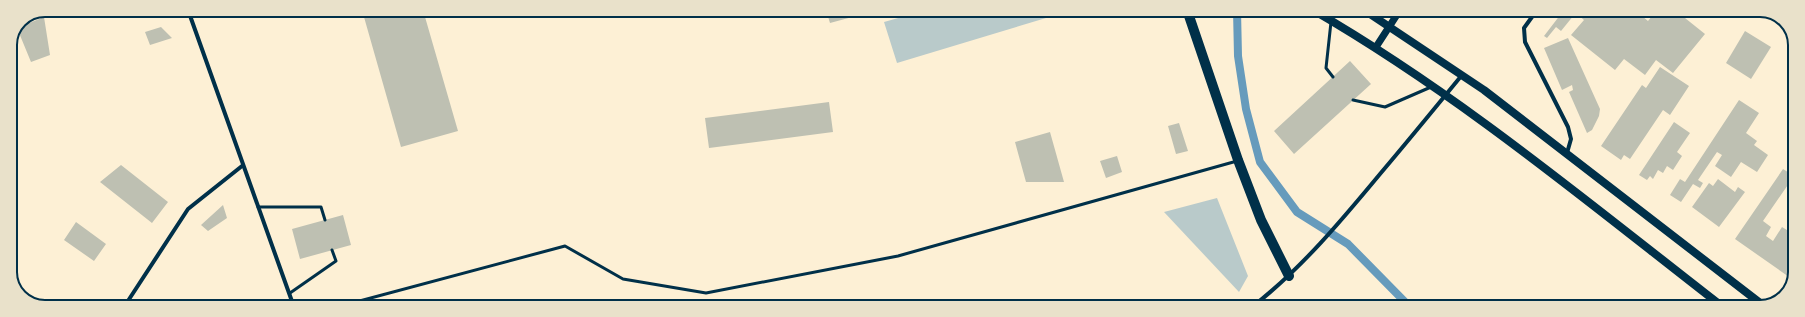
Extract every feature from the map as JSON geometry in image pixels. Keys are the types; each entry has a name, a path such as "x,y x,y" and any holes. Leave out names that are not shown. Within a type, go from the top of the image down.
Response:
{"main road":[{"path":"1189,17 1238,160 1261,220 1289,276"},
{"path":"1326,17 1376,47 1446,94 1714,300"},
{"path":"1376,17 1462,74 1567,153 1756,300"}],"street":[{"path":"190,17 242,166 292,300"},
{"path":"1376,47 1396,17"},
{"path":"1532,17 1524,28 1525,42 1568,127 1571,139 1567,153"},
{"path":"1260,300 1289,276 1316,248 1359,199 1462,74"},
{"path":"129,300 188,209 242,166"}],"lane":[{"path":"1331,20 1326,68 1333,77"},
{"path":"1353,100 1385,107 1433,86"},
{"path":"363,300 565,246 623,279 706,293 898,256 1238,160"},
{"path":"258,207 321,207 325,220"},
{"path":"290,293 336,261 332,250"}],"shaded area":[{"path":"902,17 1049,17 897,63 884,22"},
{"path":"1217,198 1248,276 1239,292 1164,212"}],"building":[{"path":"44,17 50,55 31,62 19,34 26,24"},
{"path":"364,17 425,17 458,131 401,147"},
{"path":"828,17 852,17 830,23"},
{"path":"1559,17 1572,17 1561,31 1556,27 1547,38 1544,36"},
{"path":"1580,17 1643,17 1648,21 1651,17 1684,17 1705,34 1673,73 1656,60 1645,75 1624,59 1615,70 1571,35 1584,20"},
{"path":"161,27 172,38 150,45 145,32"},
{"path":"1745,31 1771,47 1751,79 1726,63"},
{"path":"1568,38 1600,109 1599,116 1592,130 1587,133 1569,92 1573,90 1572,85 1562,90 1544,48"},
{"path":"1350,61 1371,84 1294,154 1274,131"},
{"path":"1660,67 1689,86 1670,115 1663,110 1630,159 1624,155 1621,160 1601,146 1642,85 1646,88"},
{"path":"1739,100 1759,113 1746,133 1757,141 1754,145 1768,155 1757,172 1741,162 1731,177 1715,166 1722,155 1717,152 1698,180 1703,183 1700,188 1693,184 1681,202 1670,195 1680,179 1685,182"},
{"path":"829,102 833,132 709,148 705,118"},
{"path":"1674,122 1690,133 1677,152 1682,156 1673,170 1667,166 1663,173 1658,170 1653,179 1650,176 1647,180 1639,175"},
{"path":"1179,123 1188,151 1176,154 1168,126"},
{"path":"1050,132 1064,182 1026,182 1015,142"},
{"path":"1117,156 1122,172 1106,178 1100,161"},
{"path":"121,165 168,202 152,223 100,182"},
{"path":"1783,169 1788,172 1788,185 1763,221 1771,227 1766,236 1773,241 1782,227 1788,231 1788,276 1735,239"},
{"path":"1718,179 1735,192 1738,187 1745,192 1719,227 1692,207 1709,183 1713,186"},
{"path":"223,205 227,218 208,231 201,225"},
{"path":"343,215 351,245 300,259 292,229"},
{"path":"76,222 106,244 94,261 64,240"}],"waterway":[{"path":"1237,17 1238,56 1246,109 1260,162 1297,212 1348,244 1403,300"}]}
